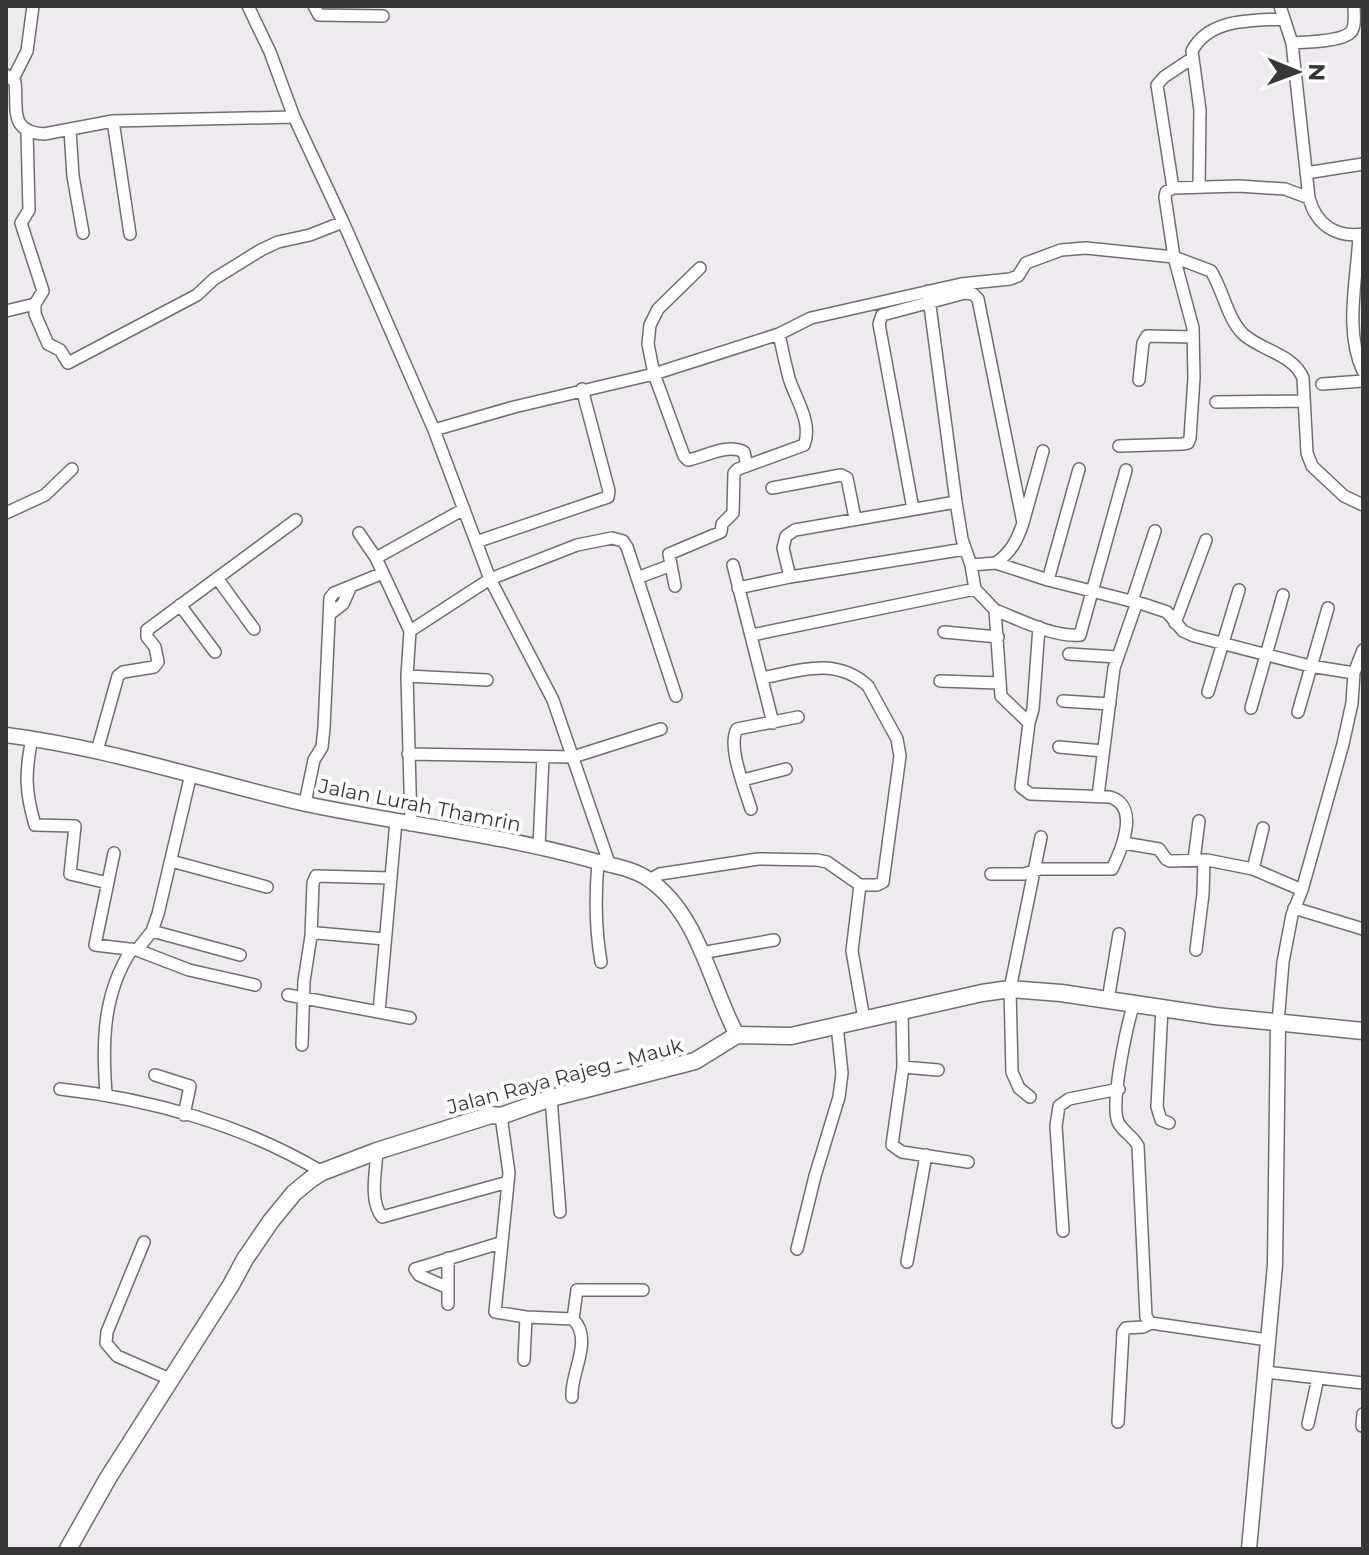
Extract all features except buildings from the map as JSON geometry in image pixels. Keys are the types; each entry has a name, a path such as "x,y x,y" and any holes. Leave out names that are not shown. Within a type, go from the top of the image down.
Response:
{"main road":[{"path":"737,1035 791,1036 1010,989 1363,1031"},
{"name":"Jalan Raya Rajeg - Mauk","path":"68,1549 108,1478 271,1221 294,1193 322,1172 377,1151 491,1115 501,1116 551,1098 695,1061 737,1035"}],"street":[{"path":"33,6 27,51 10,77 16,118 27,132 29,210 21,223 43,291 35,304 35,314 48,344 60,350 68,363 197,295 214,279 261,250 343,222"},
{"path":"248,6 270,52 294,117 434,430 490,579 553,700 604,864 594,902 601,962"},
{"path":"314,6 319,15 383,16"},
{"path":"1280,6 1292,43 1312,211 1327,228 1361,235 1354,342 1363,371"},
{"path":"1292,43 1340,38 1349,34 1353,30 1354,6"},
{"path":"1199,187 1200,110 1191,59 1196,44 1219,26 1283,19"},
{"path":"1173,188 1157,85 1191,59"},
{"path":"27,132 44,134 113,121 294,117"},
{"path":"113,121 130,234"},
{"path":"70,130 73,176 83,233"},
{"path":"1306,173 1363,164"},
{"path":"1119,446 1188,443 1194,378 1193,337 1186,296 1174,257 1166,192 1173,188 1199,187 1285,189 1309,198"},
{"path":"913,509 879,324 882,315 961,284 1010,279 1018,276 1026,263 1061,250 1086,248 1174,257 1209,269 1241,332 1261,347 1293,362 1299,369 1303,378 1307,453 1312,466 1344,496 1363,505"},
{"path":"700,268 658,309 650,325 648,344 654,374 688,460 737,448 744,452 747,466"},
{"path":"434,430 582,389 654,374 779,334 811,318 929,297 973,294 978,299 1023,523"},
{"path":"929,297 965,549 975,589 995,610 1039,627 1071,636 1080,635 1126,470"},
{"path":"6,311 35,304"},
{"path":"675,586 669,566 670,551 721,532 722,524 733,513 734,473 804,445 808,436 779,334"},
{"path":"1139,380 1143,343 1147,336 1193,337"},
{"path":"1322,384 1363,381"},
{"path":"476,542 608,497 582,389"},
{"path":"1216,402 1304,401"},
{"path":"996,563 1009,553 1017,541 1043,451"},
{"path":"6,513 45,495 72,469"},
{"path":"1048,580 1079,469"},
{"path":"772,488 841,475 849,483 855,518"},
{"path":"790,577 783,548 786,536 795,530 956,502"},
{"path":"376,558 464,509"},
{"path":"97,751 118,676 157,664 159,657 147,637 147,630 296,520"},
{"path":"1098,796 1117,657 1155,531"},
{"path":"359,533 376,558 410,631 407,676 411,825"},
{"path":"410,631 490,579 577,545 612,538 623,541 627,547 676,696"},
{"path":"1175,623 1206,540"},
{"path":"738,588 965,549"},
{"path":"971,565 996,563 1135,602 1167,612 1175,623 1194,636 1310,666 1354,673"},
{"path":"733,565 773,723"},
{"path":"637,578 669,566"},
{"path":"305,803 314,760 322,747 330,614 343,604 351,586 383,573"},
{"path":"217,578 254,629"},
{"path":"752,635 975,589"},
{"path":"1208,692 1239,590"},
{"path":"1251,708 1283,595"},
{"path":"180,605 215,652"},
{"path":"1298,712 1328,608"},
{"path":"995,610 1002,699 1029,723"},
{"path":"991,874 1112,869 1124,843 1126,811 1118,800 1098,796 1030,794 1022,789 1021,773 1033,709 1039,627"},
{"path":"944,632 998,637"},
{"path":"1069,654 1117,657"},
{"path":"1249,1549 1277,1211 1278,1023 1283,962 1294,908 1302,890 1343,744 1352,703 1354,673 1362,655"},
{"path":"649,880 660,874 758,859 817,860 827,862 860,885 883,882 900,756 897,739 868,686 862,680 826,666 762,678"},
{"path":"407,676 487,680"},
{"path":"940,681 999,683"},
{"path":"1063,701 1110,704"},
{"path":"751,809 734,746 734,734 737,729 798,717"},
{"path":"408,754 573,757 661,729"},
{"name":"Jalan Lurah Thamrin","path":"6,735 97,751 305,803 539,847 635,873 649,880 679,910 737,1035"},
{"path":"32,738 26,797 35,825 75,826 70,874 108,883"},
{"path":"1059,747 1103,751"},
{"path":"539,847 543,757"},
{"path":"743,780 786,769"},
{"path":"106,1093 103,1049 107,1013 116,980 135,949 152,931 191,774"},
{"path":"379,1012 396,821"},
{"path":"1196,950 1203,894 1199,821"},
{"path":"1253,869 1263,828"},
{"path":"1030,1097 1019,1088 1012,1072 1010,989 1041,837"},
{"path":"1124,843 1159,849 1170,861 1199,860 1253,869 1302,890"},
{"path":"114,853 95,945 135,949 189,970 255,985"},
{"path":"171,861 267,887"},
{"path":"302,1045 303,998 316,876 391,878"},
{"path":"860,885 852,951 864,1019"},
{"path":"1294,908 1363,929"},
{"path":"152,931 240,955"},
{"path":"311,936 317,933 385,939"},
{"path":"1108,1000 1119,934"},
{"path":"701,953 774,940"},
{"path":"288,995 410,1018"},
{"path":"1134,1003 1123,1040 1117,1118 1138,1146 1145,1312 1151,1323"},
{"path":"1162,1007 1157,1107 1161,1120 1169,1123"},
{"path":"902,1010 903,1067 892,1145 902,1152 968,1162"},
{"path":"797,1249 839,1097 842,1073 837,1025"},
{"path":"903,1067 938,1070"},
{"path":"155,1075 190,1086 184,1115"},
{"path":"60,1089 106,1093 184,1115 269,1143 322,1172"},
{"path":"1063,1231 1056,1126 1059,1106 1069,1099 1119,1089"},
{"path":"551,1098 560,1212"},
{"path":"501,1116 508,1182 495,1312 573,1319 579,1325 581,1343 572,1397"},
{"path":"377,1151 374,1195 382,1217 508,1182"},
{"path":"907,1262 926,1155"},
{"path":"144,1242 107,1332 106,1343 117,1356 172,1380"},
{"path":"448,1288 419,1275 415,1269 500,1243"},
{"path":"448,1258 448,1304"},
{"path":"573,1319 577,1290 643,1290"},
{"path":"524,1360 526,1317"},
{"path":"1118,1422 1123,1332 1126,1328 1151,1323 1268,1340"},
{"path":"1266,1372 1363,1383"},
{"path":"1308,1424 1318,1378"}]}
